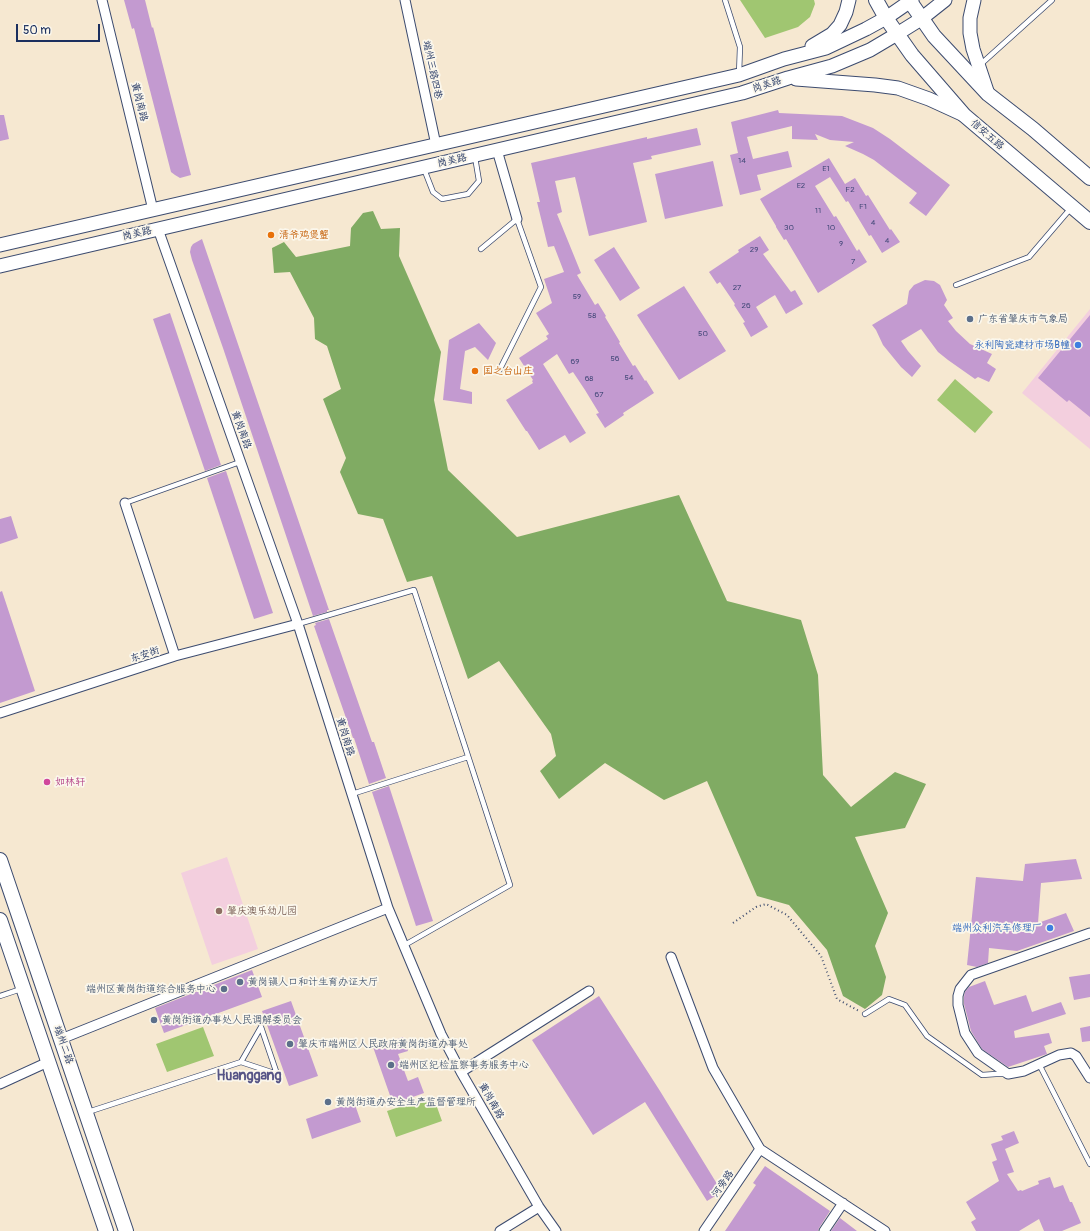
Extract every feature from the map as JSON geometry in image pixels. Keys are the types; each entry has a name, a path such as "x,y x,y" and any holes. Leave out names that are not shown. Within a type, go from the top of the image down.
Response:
{"main road":[{"path":"784,59 819,43 832,34 840,25 846,12 849,0"},
{"name":"信安五路","path":"876,0 886,18 912,55 964,115 1090,222"},
{"name":"岗美路","path":"0,266 742,93 832,66 870,50 922,19 945,0"},
{"path":"974,0 970,18 970,33 988,94"},
{"name":"岗美路","path":"0,245 739,75 784,59 826,48 886,18 910,1"},
{"path":"910,1 941,44 988,94 1033,129 1090,178"},
{"path":"826,48 832,66"},
{"path":"788,78 890,86 924,97 964,115"},
{"name":"端州二路","path":"0,860 126,1231"},
{"name":"端州二路","path":"0,920 106,1231"}],"street":[{"name":"黄岗南路","path":"102,0 153,210"},
{"name":"端州三路四巷","path":"406,0 436,145"},
{"path":"497,150 517,219"},
{"name":"黄岗南路","path":"158,229 298,624 388,908 403,946 441,1034 461,1072 539,1207 556,1231"},
{"path":"125,503 175,656"},
{"name":"东安街","path":"0,713 175,656 298,624"},
{"path":"61,1039 388,908"},
{"path":"1090,934 971,975 960,988 958,996 958,1005 965,1033 978,1053 1008,1074 1024,1071 1059,1055 1071,1053 1076,1056 1090,1078"},
{"path":"671,957 713,1068 760,1149 885,1231"},
{"path":"461,1072 589,991"},
{"path":"0,1084 48,1062"},
{"name":"河旁路","path":"704,1231 760,1149"},
{"path":"824,1231 843,1203"},
{"path":"500,1231 539,1207"}],"lane":[{"path":"725,0 740,47 739,75"},
{"path":"979,66 1052,0"},
{"path":"423,167 433,192 442,199 468,194 479,181 474,155"},
{"path":"956,284 1029,257 1072,207"},
{"path":"481,249 517,219 541,287 499,371"},
{"path":"125,503 240,462"},
{"path":"298,624 414,590 510,885 403,946"},
{"path":"352,794 468,757"},
{"path":"0,996 23,989"},
{"path":"865,1014 889,999 905,1005 927,1036 982,1076 1008,1074"},
{"path":"86,1113 241,1062 277,1074 261,1028 241,1062"},
{"path":"1039,1064 1090,1164"}],"path":[{"path":"733,923 756,907 766,904 787,915 821,956 837,999 865,1014"}],"shaded area":[{"path":"1090,309 1090,449 1022,393"},
{"name":"肇庆澳乐幼儿园","path":"227,857 258,949 212,965 181,873"}],"green space":[{"path":"740,0 814,0 815,4 810,17 798,27 765,38"},
{"path":"373,211 381,229 400,228 399,256 441,352 434,400 448,470 517,537 679,495 727,601 801,620 818,675 823,775 851,807 895,772 926,784 905,828 855,837 888,913 875,946 886,977 882,995 865,1009 843,996 827,950 789,905 757,896 707,781 664,800 605,763 559,799 540,771 556,756 551,734 499,661 468,679 432,576 407,582 383,519 358,514 340,472 346,458 323,399 341,389 327,346 315,339 314,318 290,272 274,273 272,248 284,242 296,257 350,246 351,228 363,213"},
{"path":"955,379 993,412 975,433 937,400"},
{"path":"203,1027 214,1056 167,1072 156,1044"},
{"path":"433,1096 442,1121 396,1137 387,1111"}],"building":[{"path":"124,0 145,0 191,175 180,178 171,172 134,28 132,29"},
{"path":"778,110 779,113 842,116 873,128 890,139 950,185 926,216 909,203 917,193 874,160 845,146 854,142 830,140 815,134 818,140 792,139 792,126 747,137 753,159 788,151 792,167 757,175 761,190 740,195 730,155 738,153 731,122"},
{"path":"0,115 4,115 9,139 0,141"},
{"path":"697,128 701,145 651,156 652,159 633,163 647,222 589,236 575,177 555,181 562,212 557,214 581,273 577,275 595,305 598,303 606,316 605,317 620,342 619,343 633,366 635,365 654,393 623,413 624,415 605,428 596,414 599,413 585,390 573,372 569,374 557,354 543,364 586,433 570,443 565,435 539,450 506,400 533,383 533,380 519,358 548,339 546,336 549,334 536,313 552,303 544,279 564,272 554,246 548,247 537,202 540,202 531,163 647,137 647,139"},
{"path":"829,158 845,184 855,178 866,196 868,195 890,230 891,229 900,242 882,253 871,235 869,236 848,201 846,202 830,177 815,186 834,217 836,216 857,251 859,249 867,262 818,293 760,199"},
{"path":"713,161 723,206 665,219 655,174"},
{"path":"760,236 769,250 763,254 791,292 795,290 803,304 786,314 775,295 770,298 756,307 768,327 751,337 743,323 745,322 734,305 735,304 720,282 717,284 709,272 739,252 738,250"},
{"path":"202,239 329,610 327,610 327,612 313,616 192,260 190,252 191,247 193,244"},
{"path":"614,247 640,288 620,301 594,260"},
{"path":"925,280 934,281 940,285 947,300 944,305 953,318 948,321 956,331 970,344 992,354 987,363 996,369 989,382 978,377 975,379 948,360 938,352 921,329 901,341 921,366 912,377 901,367 883,345 872,325 907,304 909,291 914,285"},
{"path":"684,286 726,351 679,380 637,315"},
{"path":"170,313 221,465 205,471 153,319"},
{"name":"永利陶瓷建材市场B幢","path":"1090,315 1090,417 1069,400 1067,402 1038,378"},
{"path":"479,323 496,343 488,360 475,347 465,351 460,389 472,392 472,404 443,400 449,340"},
{"path":"226,471 273,613 254,619 207,478"},
{"path":"11,516 18,538 0,544 0,519"},
{"path":"2,591 35,691 0,703 0,592"},
{"path":"329,619 386,778 369,784 314,626 316,625 315,623"},
{"path":"389,786 433,921 416,926 372,792"},
{"path":"1076,859 1082,879 1041,883 1038,923 1066,913 1074,931 1017,951 989,948 988,963 977,967 967,965 976,877 1023,881 1025,864"},
{"path":"252,970 262,997 164,1033 155,1008"},
{"path":"1090,974 1090,997 1074,1000 1069,977"},
{"path":"985,981 994,1005 1026,995 1032,1012 1061,1002 1066,1014 1014,1031 1015,1038 1049,1033 1052,1043 1044,1046 1047,1054 1008,1067 982,1049 971,1031 964,1004 964,997 965,992 969,987"},
{"path":"599,996 722,1192 707,1201 645,1102 593,1135 532,1040"},
{"name":"肇庆市端州区人民政府黄岗街道办事处","path":"291,1001 318,1076 289,1086 262,1011"},
{"path":"1090,1026 1090,1041 1082,1042 1080,1028"},
{"name":"端州区纪检监察事务服务中心","path":"403,1037 408,1051 398,1054 408,1081 418,1077 424,1093 393,1104 373,1047"},
{"path":"354,1102 361,1122 312,1139 306,1119"},
{"path":"1014,1131 1019,1143 1005,1149 1014,1172 1007,1174 1018,1191 1022,1191 1039,1184 1038,1181 1050,1177 1054,1188 1063,1185 1081,1223 1062,1231 1044,1231 1039,1219 1019,1231 976,1231 971,1222 976,1219 966,1202 999,1181 992,1162 997,1160 991,1144 1003,1140 1001,1136"},
{"path":"765,1166 830,1211 818,1231 725,1231 756,1185 753,1183"},
{"path":"840,1218 857,1231 831,1231"}],"place":[{"name":"清爷鸡煲蟹","path":"271,235"},
{"name":"广东省肇庆市气象局","path":"970,319"},
{"name":"永利陶瓷建材市场B幢","path":"1078,345"},
{"name":"国之台山庄","path":"475,371"},
{"name":"如林轩","path":"47,782"},
{"name":"肇庆澳乐幼儿园","path":"219,911"},
{"name":"端州众利汽车修理厂","path":"1050,928"},
{"name":"黄岗镇人口和计生育办证大厅","path":"240,982"},
{"name":"端州区黄岗街道综合服务中心","path":"224,989"},
{"name":"黄岗街道办事处人民调解委员会","path":"154,1020"},
{"name":"肇庆市端州区人民政府黄岗街道办事处","path":"290,1044"},
{"name":"端州区纪检监察事务服务中心","path":"391,1065"},
{"name":"黄岗街道办安全生产监督管理所","path":"328,1102"}],"district":[{"name":"Huanggang","path":"249,1076"}]}
